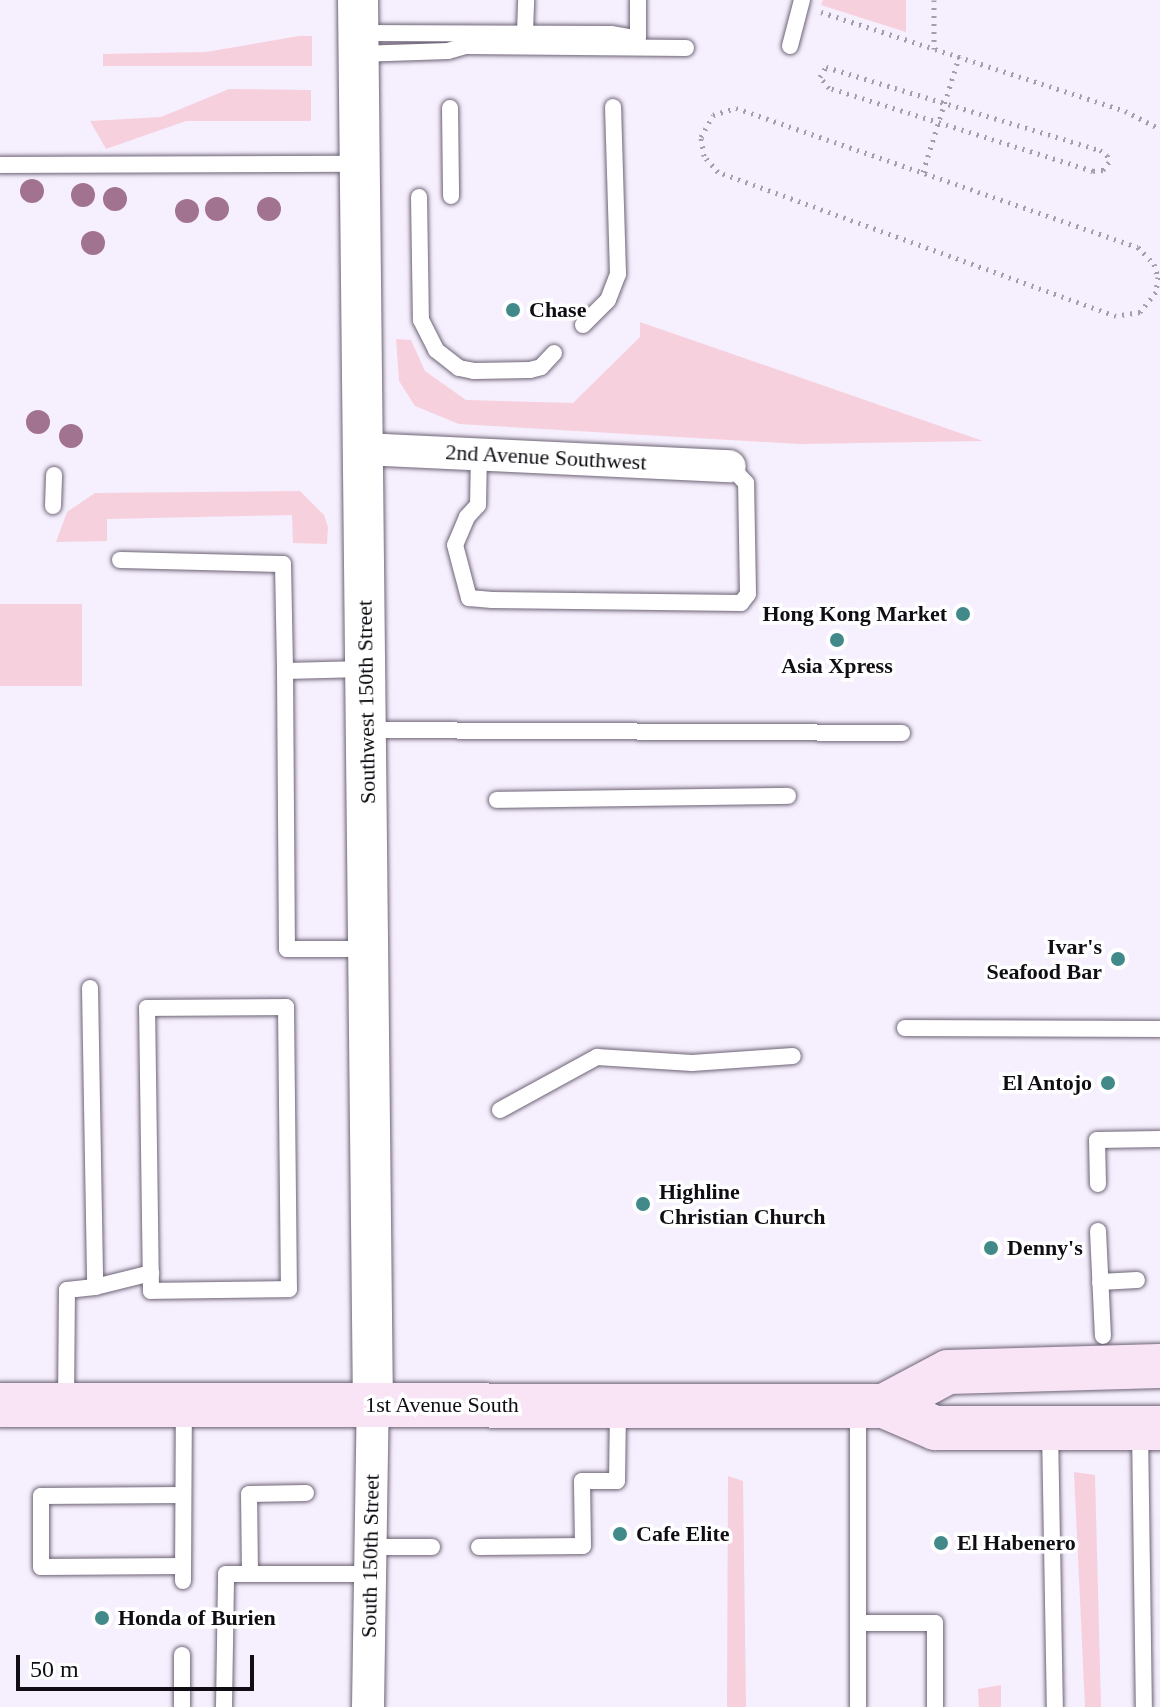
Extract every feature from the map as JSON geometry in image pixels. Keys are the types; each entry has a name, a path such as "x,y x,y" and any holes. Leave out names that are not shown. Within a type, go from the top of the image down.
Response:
{"main road":[{"name":"1st Avenue South","path":"871,1406 948,1372 1160,1366"},
{"name":"1st Avenue South","path":"0,1405 871,1406 935,1428 1150,1428"}],"street":[{"name":"Southwest 150th Street","path":"358,29 373,1405"},
{"name":"2nd Avenue Southwest","path":"363,449 730,466"},
{"name":"South 150th Street","path":"368,1707 373,1405"}],"lane":[{"path":"525,33 526,0"},
{"path":"358,29 641,39 638,0"},
{"path":"790,46 801,2"},
{"path":"358,29 448,51 465,46 686,48"},
{"path":"583,325 608,300 618,274 613,107"},
{"path":"450,108 451,196"},
{"path":"0,165 359,164"},
{"path":"419,197 421,320 436,350 459,368 474,371 530,370 541,367 554,353"},
{"path":"479,453 478,505 467,517 455,545 469,598 492,600 741,603 748,594 746,483 730,466"},
{"path":"53,506 54,475"},
{"path":"120,560 283,564 287,949 368,949"},
{"path":"285,671 365,669"},
{"path":"366,730 902,733"},
{"path":"497,800 788,796"},
{"path":"90,988 95,1287"},
{"path":"286,1007 289,1289 151,1291 151,1273 147,1008 286,1007"},
{"path":"905,1028 1160,1029"},
{"path":"500,1110 597,1057 692,1063 793,1056"},
{"path":"1098,1184 1097,1140 1160,1139"},
{"path":"1098,1231 1103,1336"},
{"path":"66,1405 67,1290 95,1287 151,1273"},
{"path":"1100,1282 1137,1280"},
{"path":"183,1495 41,1496 41,1567 183,1574 184,1405"},
{"path":"479,1547 583,1546 582,1481 617,1481 618,1406"},
{"path":"858,1707 858,1623 871,1406"},
{"path":"1050,1428 1055,1707"},
{"path":"1144,1707 1150,1428"},
{"path":"250,1574 249,1494 306,1493"},
{"path":"224,1707 226,1574 370,1560 432,1547"},
{"path":"858,1623 935,1623 935,1707"},
{"path":"182,1655 182,1707"}],"path":[{"path":"934,0 934,49"},
{"path":"801,2 1125,111 1160,129"},
{"path":"923,172 959,57"},
{"path":"832,66 1103,151 1109,162 1096,172 939,122 829,88 822,83 821,74 832,66"},
{"path":"736,108 923,172 1138,247 1154,264 1158,292 1140,312 1116,316 718,172 704,156 701,137 713,115 736,108"},
{"path":"1150,123 1160,120"}],"shaded area":[{"path":"823,0 906,0 906,32 821,5"},
{"path":"312,36 312,66 103,66 103,54 206,52"},
{"path":"229,89 311,90 311,121 186,121 106,149 90,121 161,117"},
{"path":"640,322 983,441 799,444 459,424 415,406 399,381 396,339 411,340 425,371 466,400 573,403 640,337"},
{"path":"300,491 324,515 328,527 327,544 293,543 292,515 107,519 107,541 56,542 67,512 95,493"},
{"path":"0,604 82,604 82,686 0,686"},
{"path":"1074,1472 1095,1475 1101,1707 1085,1707"},
{"path":"728,1476 743,1481 746,1707 727,1707"},
{"path":"1001,1685 1001,1707 979,1707 978,1689"}],"place":[{"name":"Chase","path":"513,310"},
{"name":"Hong Kong Market","path":"963,614"},
{"name":"Asia Xpress","path":"837,640"},
{"name":"Ivar's Seafood Bar","path":"1118,959"},
{"name":"El Antojo","path":"1108,1083"},
{"name":"Highline Christian Church","path":"643,1204"},
{"name":"Denny's","path":"991,1248"},
{"name":"Cafe Elite","path":"620,1534"},
{"name":"El Habenero","path":"941,1543"},
{"name":"Honda of Burien","path":"102,1618"}]}
